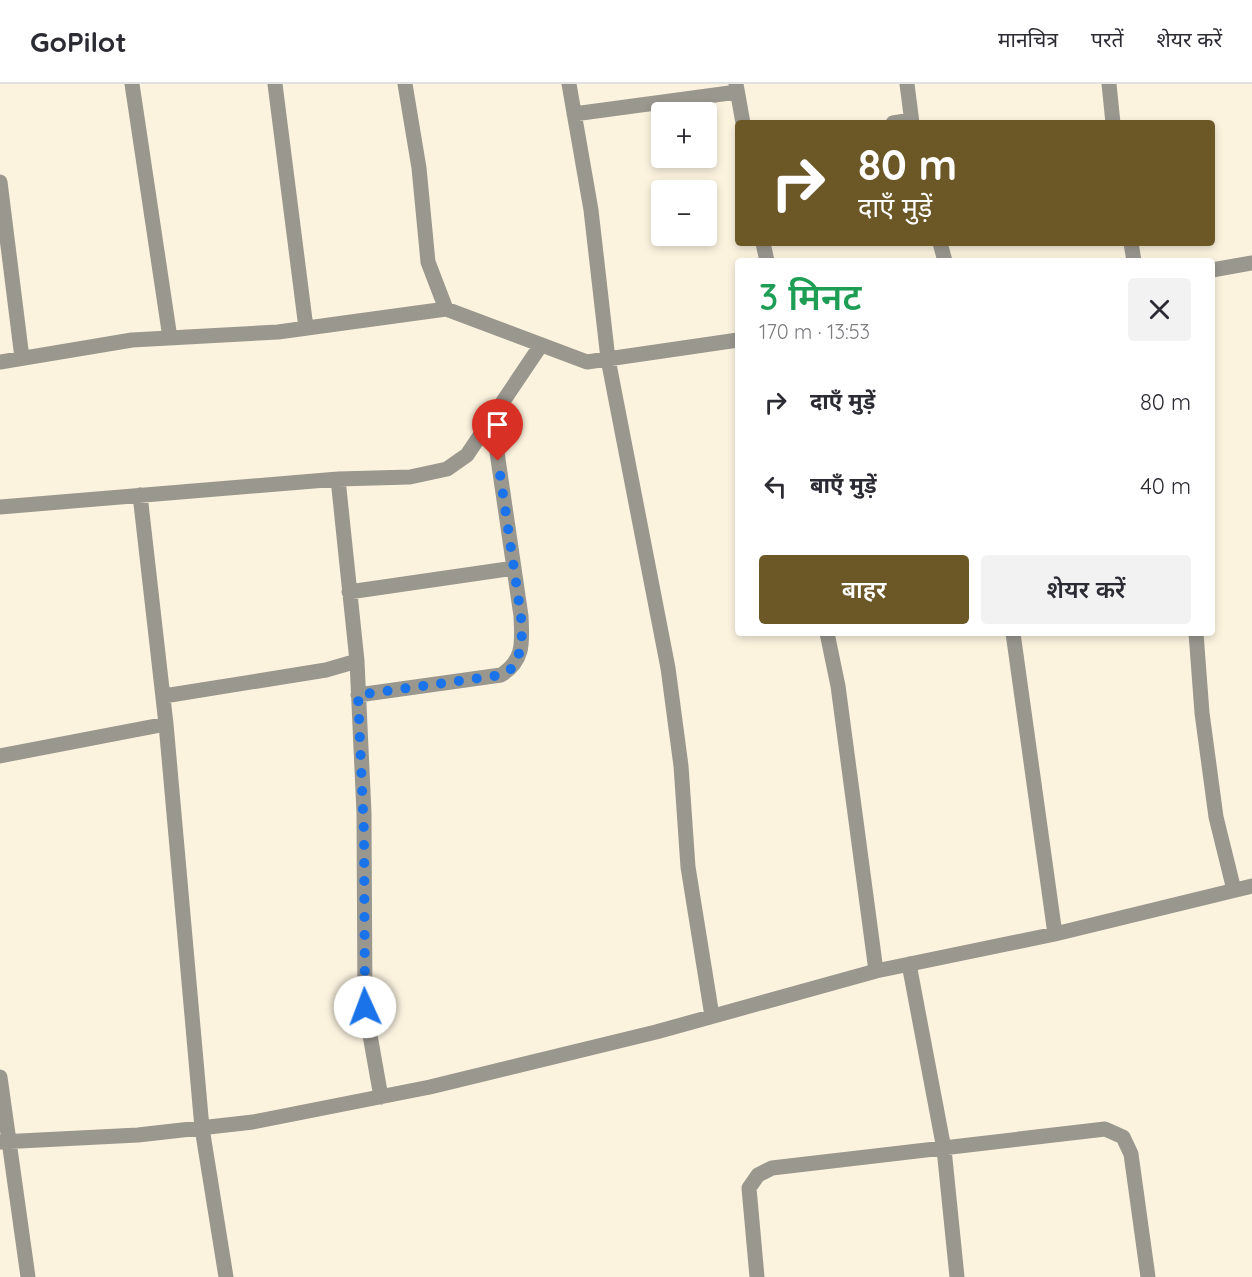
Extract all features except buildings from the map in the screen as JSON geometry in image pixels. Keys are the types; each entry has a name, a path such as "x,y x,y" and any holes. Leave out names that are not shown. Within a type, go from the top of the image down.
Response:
{"street":[{"path":"132,84 170,338"},
{"path":"275,84 306,328"},
{"path":"405,84 419,168 428,262 446,309"},
{"path":"569,84 591,210 608,359 669,668 681,766 688,867 712,1016"},
{"path":"907,84 912,120"},
{"path":"1109,84 1113,120"},
{"path":"574,114 737,88 742,120"},
{"path":"0,182 22,358"},
{"path":"1215,270 1252,264"},
{"path":"0,362 132,340 306,328 446,309 587,362 735,340"},
{"path":"0,507 338,479 410,477 447,469 467,455 541,345"},
{"path":"358,695 501,675 514,667 522,645 521,616 492,418"},
{"path":"338,479 357,662 366,896 365,1007 381,1097"},
{"path":"140,495 164,696 202,1128 226,1277"},
{"path":"350,592 514,568"},
{"path":"828,636 837,686 876,971"},
{"path":"1013,636 1055,934"},
{"path":"1196,636 1202,713 1216,817 1234,890"},
{"path":"164,696 357,662"},
{"path":"0,756 166,724"},
{"path":"5,1141 138,1135 202,1128 253,1122 381,1097 712,1016 876,971 1055,934 1252,886"},
{"path":"909,964 944,1149 957,1277"},
{"path":"0,1077 5,1141 28,1277"},
{"path":"757,1277 749,1188 758,1175 772,1168 1105,1129 1123,1137 1131,1154 1148,1277"}],"route":[{"path":"365,1007 363,964 366,919 358,695 501,675 514,667 522,645 521,616 498,461"}]}
